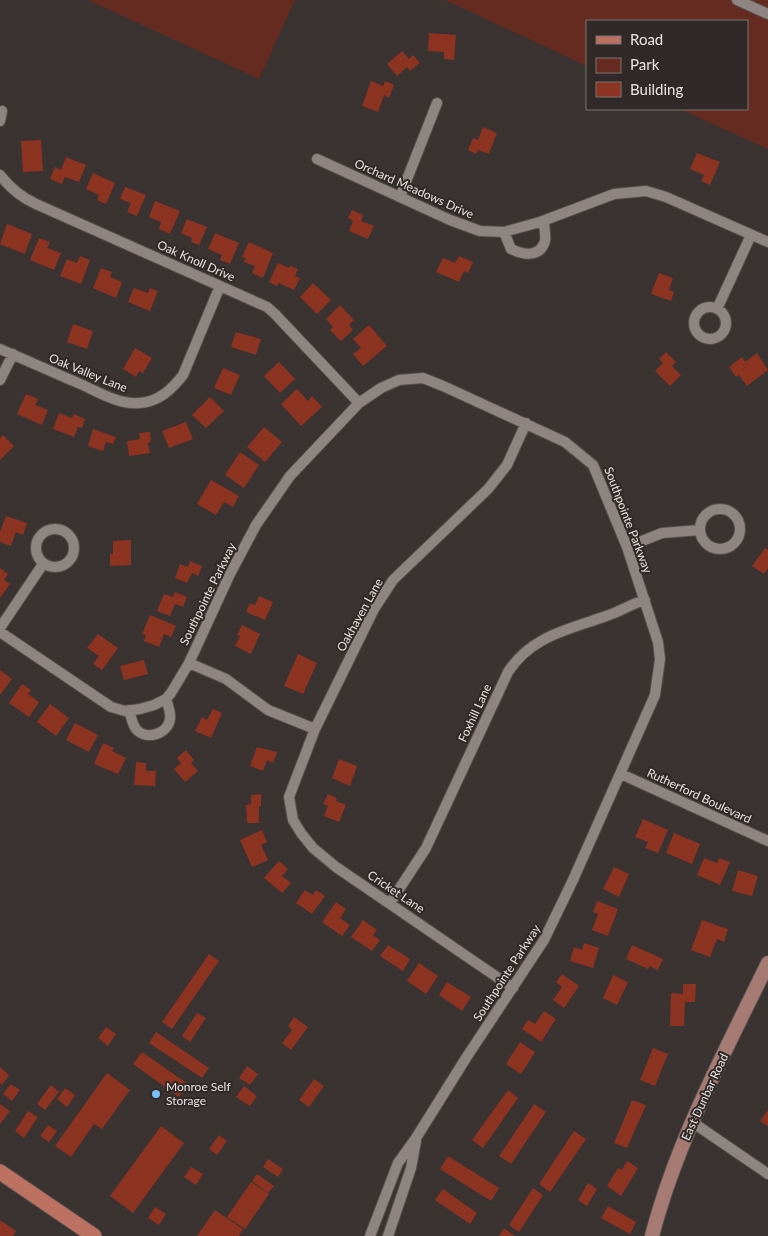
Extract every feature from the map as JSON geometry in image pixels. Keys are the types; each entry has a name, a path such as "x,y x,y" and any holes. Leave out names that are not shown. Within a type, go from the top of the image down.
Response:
{"main road":[{"path":"0,1172 94,1236"}],"street":[{"path":"737,0 768,14"},
{"path":"400,196 437,103"},
{"name":"Orchard Meadows Drive","path":"317,159 450,220 480,231 504,232 544,220 614,194 646,191 666,197 768,242"},
{"name":"Oak Knoll Drive","path":"0,175 9,187 22,197 274,312 359,403"},
{"path":"504,232 511,249 521,254 533,254 542,249 545,240 544,220"},
{"path":"717,309 751,235"},
{"name":"Oak Valley Lane","path":"0,349 116,400 140,403 153,400 164,395 175,386 183,375 220,286"},
{"path":"0,380 13,354"},
{"name":"Southpointe Parkway","path":"166,699 189,663 230,574 256,524 290,476 359,403 381,388 399,380 423,378 565,442 593,464 627,547 658,642 660,659 655,695 573,880 544,940 398,1163 370,1236"},
{"name":"Oakhaven Lane","path":"289,797 315,729 374,609 393,580 488,489 506,465 526,423"},
{"path":"627,547 662,533 700,530"},
{"path":"0,628 43,564"},
{"name":"Foxhill Lane","path":"390,903 426,848 508,672 514,663 526,650 548,638 645,600"},
{"path":"0,632 111,707 129,710 154,705 166,699 170,721 167,727 157,735 144,735 135,727 129,710"},
{"path":"189,663 226,679 268,710 315,729"},
{"name":"Rutherford Boulevard","path":"621,774 768,841"},
{"name":"Cricket Lane","path":"289,797 293,820 313,848 336,867 513,988"},
{"name":"East Dunbar Road","path":"652,1236 672,1172 692,1122 768,963"},
{"path":"692,1122 768,1174"},
{"name":"Southpointe Parkway","path":"388,1236 412,1168 416,1138"}],"green space":[{"path":"88,0 295,0 259,79"},
{"path":"445,0 768,0 768,149 682,110 748,110 748,20 586,20 586,66"}],"building":[{"path":"429,33 456,35 454,60 444,59 444,52 428,51"},
{"path":"402,51 409,59 413,55 420,63 410,71 407,67 397,76 387,64"},
{"path":"371,81 383,86 385,81 394,85 389,98 384,95 378,112 362,106"},
{"path":"483,127 497,133 489,154 478,150 476,154 468,150 473,138 478,140"},
{"path":"41,140 43,171 23,172 21,141"},
{"path":"697,153 720,162 710,185 701,181 704,175 690,169"},
{"path":"66,157 86,165 79,182 65,177 62,184 50,179 55,167 61,170"},
{"path":"93,173 115,183 106,204 97,200 99,195 86,189"},
{"path":"125,187 146,195 137,216 127,212 131,203 120,199"},
{"path":"155,201 180,211 170,234 159,229 161,222 149,217"},
{"path":"352,210 363,215 361,221 374,226 368,239 349,231 353,221 348,218"},
{"path":"187,219 207,227 199,245 191,242 192,238 181,233"},
{"path":"7,224 32,234 25,254 0,244"},
{"path":"215,233 239,243 230,264 220,260 222,255 208,249"},
{"path":"39,238 50,242 47,248 61,253 54,270 30,260"},
{"path":"249,242 273,253 263,278 252,273 255,266 244,262 246,258 242,257"},
{"path":"80,256 90,260 81,284 60,276 67,259 77,263"},
{"path":"459,256 473,262 468,273 464,271 459,282 436,272 443,258 455,263"},
{"path":"278,263 289,268 290,266 298,269 295,276 300,278 294,290 279,283 277,286 269,282"},
{"path":"101,268 112,272 110,277 122,282 116,298 93,288"},
{"path":"659,273 673,278 669,290 674,292 671,301 651,294"},
{"path":"313,283 331,300 317,314 300,297"},
{"path":"134,288 148,293 150,288 158,291 150,311 128,302"},
{"path":"340,305 354,320 349,325 353,330 341,341 330,330 333,327 326,319"},
{"path":"73,324 93,331 87,349 67,342"},
{"path":"369,325 387,346 363,366 353,354 361,348 353,339"},
{"path":"236,332 261,339 256,355 231,347"},
{"path":"135,348 152,358 143,373 139,371 136,377 123,369"},
{"path":"666,352 676,362 672,366 681,375 670,386 655,371 663,363 659,359"},
{"path":"757,353 768,370 747,386 739,375 736,377 729,367 742,357 745,362"},
{"path":"279,362 295,379 280,393 264,376"},
{"path":"223,368 240,375 231,395 214,388"},
{"path":"297,389 308,401 312,396 322,407 301,426 281,404"},
{"path":"26,394 38,399 35,405 48,410 42,425 17,414"},
{"path":"210,397 224,411 206,428 192,415"},
{"path":"59,413 72,418 74,414 85,419 82,428 78,427 74,437 53,429"},
{"path":"186,422 193,439 169,448 162,431"},
{"path":"264,427 282,442 265,462 247,447"},
{"path":"93,429 116,437 113,444 106,442 103,451 88,446"},
{"path":"150,432 151,442 148,443 150,453 129,456 127,441 140,439 139,433"},
{"path":"3,435 14,446 0,460 0,438"},
{"path":"240,452 259,465 244,488 225,475"},
{"path":"211,480 239,496 233,507 224,502 216,515 197,504"},
{"path":"6,516 27,523 23,535 16,532 11,546 0,542 0,532"},
{"path":"131,540 131,565 110,566 110,554 113,554 113,541"},
{"path":"765,548 768,550 768,568 764,574 752,566"},
{"path":"190,561 202,566 198,576 192,573 187,583 175,578 180,564 188,567"},
{"path":"0,568 8,574 4,580 10,584 0,598"},
{"path":"175,592 187,597 183,607 175,604 170,616 157,611 164,594 173,597"},
{"path":"259,596 273,602 265,620 246,612 250,603 255,605"},
{"path":"150,615 176,626 171,637 164,634 159,647 144,641 146,635 142,634"},
{"path":"242,625 260,634 251,654 235,646 240,636 237,635"},
{"path":"98,634 118,648 102,670 93,664 99,656 87,648"},
{"path":"298,654 317,663 303,694 284,686"},
{"path":"144,660 148,674 124,680 120,666"},
{"path":"0,670 12,679 0,695"},
{"path":"22,684 31,690 28,694 39,702 29,717 9,703"},
{"path":"50,704 69,718 56,736 37,722"},
{"path":"213,709 222,713 211,738 195,731 202,717 207,720"},
{"path":"75,723 98,735 89,752 66,740"},
{"path":"103,743 114,748 112,751 126,758 118,774 94,764"},
{"path":"257,747 277,752 273,763 267,760 263,771 250,766"},
{"path":"186,750 194,760 191,763 198,771 185,782 174,769 181,763 177,758"},
{"path":"339,759 357,766 350,786 332,778"},
{"path":"136,762 146,763 146,771 156,771 155,786 134,785"},
{"path":"261,794 259,823 247,823 246,805 251,804 251,795"},
{"path":"328,794 337,798 336,801 346,805 339,822 324,816 328,806 323,804"},
{"path":"643,819 668,830 658,853 645,848 648,842 635,837"},
{"path":"262,830 267,842 261,845 268,860 252,867 240,840"},
{"path":"674,833 700,844 692,864 666,853"},
{"path":"704,858 717,863 719,858 730,862 720,885 697,875"},
{"path":"279,861 288,869 282,876 291,883 282,893 264,878"},
{"path":"614,867 629,874 619,897 603,889"},
{"path":"738,870 758,876 752,896 732,891"},
{"path":"305,890 313,895 316,890 325,896 312,914 296,903"},
{"path":"597,901 618,909 608,936 592,930 598,914 593,912"},
{"path":"336,902 346,909 340,918 350,925 342,936 322,922"},
{"path":"363,920 377,930 373,935 380,940 372,951 351,937"},
{"path":"702,920 728,929 724,942 717,939 710,957 691,950"},
{"path":"584,943 599,948 593,968 570,961 574,947 582,950"},
{"path":"388,945 410,959 403,971 380,956"},
{"path":"632,945 663,959 658,970 649,966 648,969 626,959"},
{"path":"209,954 219,961 172,1029 162,1022"},
{"path":"419,963 438,976 426,994 407,981"},
{"path":"562,974 579,986 564,1008 553,1000 562,987 556,982"},
{"path":"613,975 628,982 617,1005 603,998"},
{"path":"447,982 471,997 462,1011 439,995"},
{"path":"683,984 696,984 695,1002 685,1002 684,1026 670,1026 671,993 683,994"},
{"path":"544,1011 556,1019 541,1042 522,1029 528,1020 535,1024"},
{"path":"197,1013 206,1018 190,1042 182,1036"},
{"path":"294,1017 308,1027 291,1050 282,1043 292,1030 288,1026"},
{"path":"106,1027 116,1034 108,1046 98,1038"},
{"path":"156,1032 209,1068 202,1078 149,1043"},
{"path":"520,1042 535,1052 521,1074 506,1064"},
{"path":"653,1048 668,1054 655,1086 640,1080"},
{"path":"142,1052 188,1084 179,1097 133,1064"},
{"path":"247,1066 258,1074 250,1085 239,1078"},
{"path":"0,1067 9,1075 2,1085 0,1083"},
{"path":"107,1073 130,1090 102,1129 94,1124 71,1157 55,1146"},
{"path":"314,1079 324,1086 309,1107 299,1100"},
{"path":"11,1084 20,1090 12,1101 3,1094"},
{"path":"51,1085 59,1092 45,1110 37,1104"},
{"path":"244,1086 257,1096 250,1106 236,1097"},
{"path":"65,1088 75,1095 67,1107 57,1099"},
{"path":"508,1090 518,1098 483,1148 472,1140"},
{"path":"632,1100 646,1105 627,1148 614,1143"},
{"path":"0,1104 10,1111 0,1124"},
{"path":"534,1104 546,1112 511,1164 499,1156"},
{"path":"768,1110 768,1126 760,1121"},
{"path":"28,1111 38,1117 24,1138 15,1131"},
{"path":"48,1125 57,1131 49,1142 40,1136"},
{"path":"161,1126 184,1143 133,1213 110,1196"},
{"path":"574,1131 586,1139 550,1192 539,1184"},
{"path":"219,1135 227,1141 217,1155 209,1149"},
{"path":"448,1156 499,1188 491,1201 440,1169"},
{"path":"268,1159 283,1169 278,1177 263,1167"},
{"path":"627,1161 638,1168 621,1196 607,1186 618,1168 622,1170"},
{"path":"191,1167 203,1174 196,1185 184,1177"},
{"path":"257,1174 274,1186 268,1193 252,1181"},
{"path":"251,1182 269,1194 245,1229 227,1217"},
{"path":"588,1183 597,1189 587,1206 578,1200"},
{"path":"533,1188 543,1195 519,1232 509,1225"},
{"path":"443,1189 477,1213 470,1224 435,1200"},
{"path":"608,1206 636,1222 630,1234 601,1218"},
{"path":"155,1207 166,1214 159,1225 148,1218"},
{"path":"215,1210 243,1229 239,1236 197,1236"},
{"path":"0,1220 16,1231 13,1236 0,1236"},
{"path":"504,1228 515,1236 499,1236"}],"place":[{"name":"Monroe Self Storage","path":"156,1094"}]}
